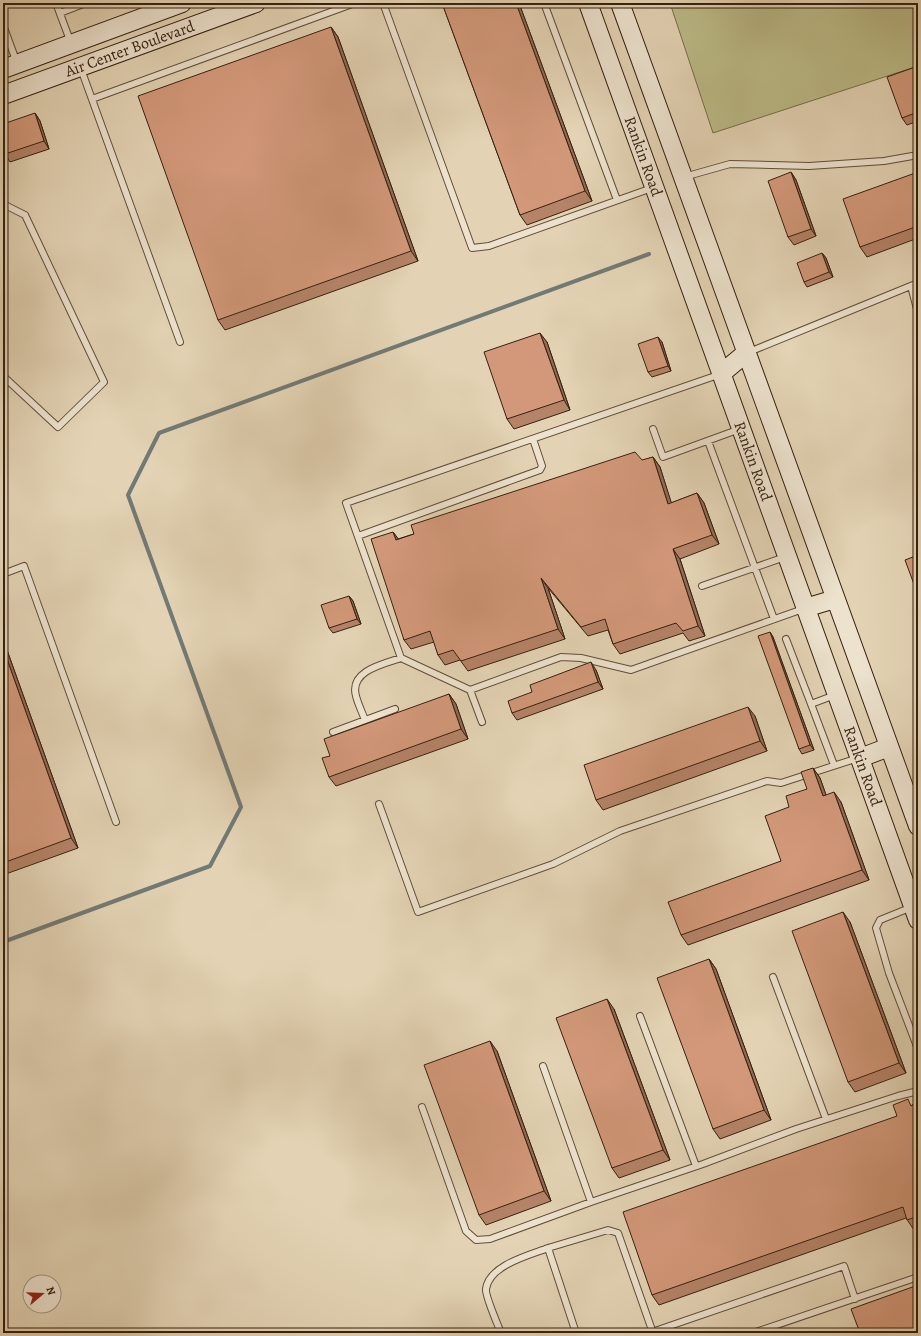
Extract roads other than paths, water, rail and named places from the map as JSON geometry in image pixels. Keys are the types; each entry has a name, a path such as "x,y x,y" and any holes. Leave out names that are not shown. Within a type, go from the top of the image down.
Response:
{"main road":[{"name":"Air Center Boulevard","path":"10,66 182,3"},
{"name":"Air Center Boulevard","path":"3,94 256,3"},
{"name":"Rankin Road","path":"588,3 916,914"},
{"name":"Rankin Road","path":"620,3 918,826"},
{"path":"71,43 80,66"},
{"path":"654,187 682,177"},
{"path":"722,373 746,353"},
{"path":"805,608 836,599"},
{"path":"860,758 889,747"}],"lane":[{"path":"56,3 71,43"},
{"path":"60,12 86,3"},
{"path":"92,99 355,3"},
{"path":"383,3 472,248 489,246 654,187"},
{"path":"544,3 617,200"},
{"path":"3,26 10,66"},
{"path":"80,66 180,342"},
{"path":"682,177 730,164 809,166 884,160 918,155"},
{"path":"3,204 25,215 104,382 58,427 3,376"},
{"path":"746,353 918,283"},
{"path":"911,286 918,313"},
{"path":"401,658 346,503 722,373"},
{"path":"653,429 663,457 741,429"},
{"path":"358,536 540,470 542,466 533,438"},
{"path":"708,441 774,619"},
{"path":"702,586 786,556"},
{"path":"3,574 24,566 116,822"},
{"path":"470,690 561,657 581,658 630,670 805,608"},
{"path":"786,639 834,765"},
{"path":"365,720 356,695 355,684 361,676 371,669 401,658 470,690 482,722"},
{"path":"811,704 837,694"},
{"path":"333,732 395,709"},
{"path":"379,804 418,912 553,864 620,831 767,781 781,783 860,758"},
{"path":"916,914 880,920 876,928 889,973 918,1049"},
{"path":"773,976 826,1119"},
{"path":"640,1016 696,1166"},
{"path":"543,1066 591,1202"},
{"path":"422,1107 466,1231 476,1240 490,1239 826,1119 918,1091"},
{"path":"501,1333 486,1290 489,1280 497,1270 514,1261 548,1248 608,1230 618,1233 653,1333 844,1266 855,1299"},
{"path":"548,1248 576,1333"},
{"path":"753,1333 918,1278"}],"waterway":[{"path":"3,942 210,866 241,807 128,495 159,433 649,254"}]}
